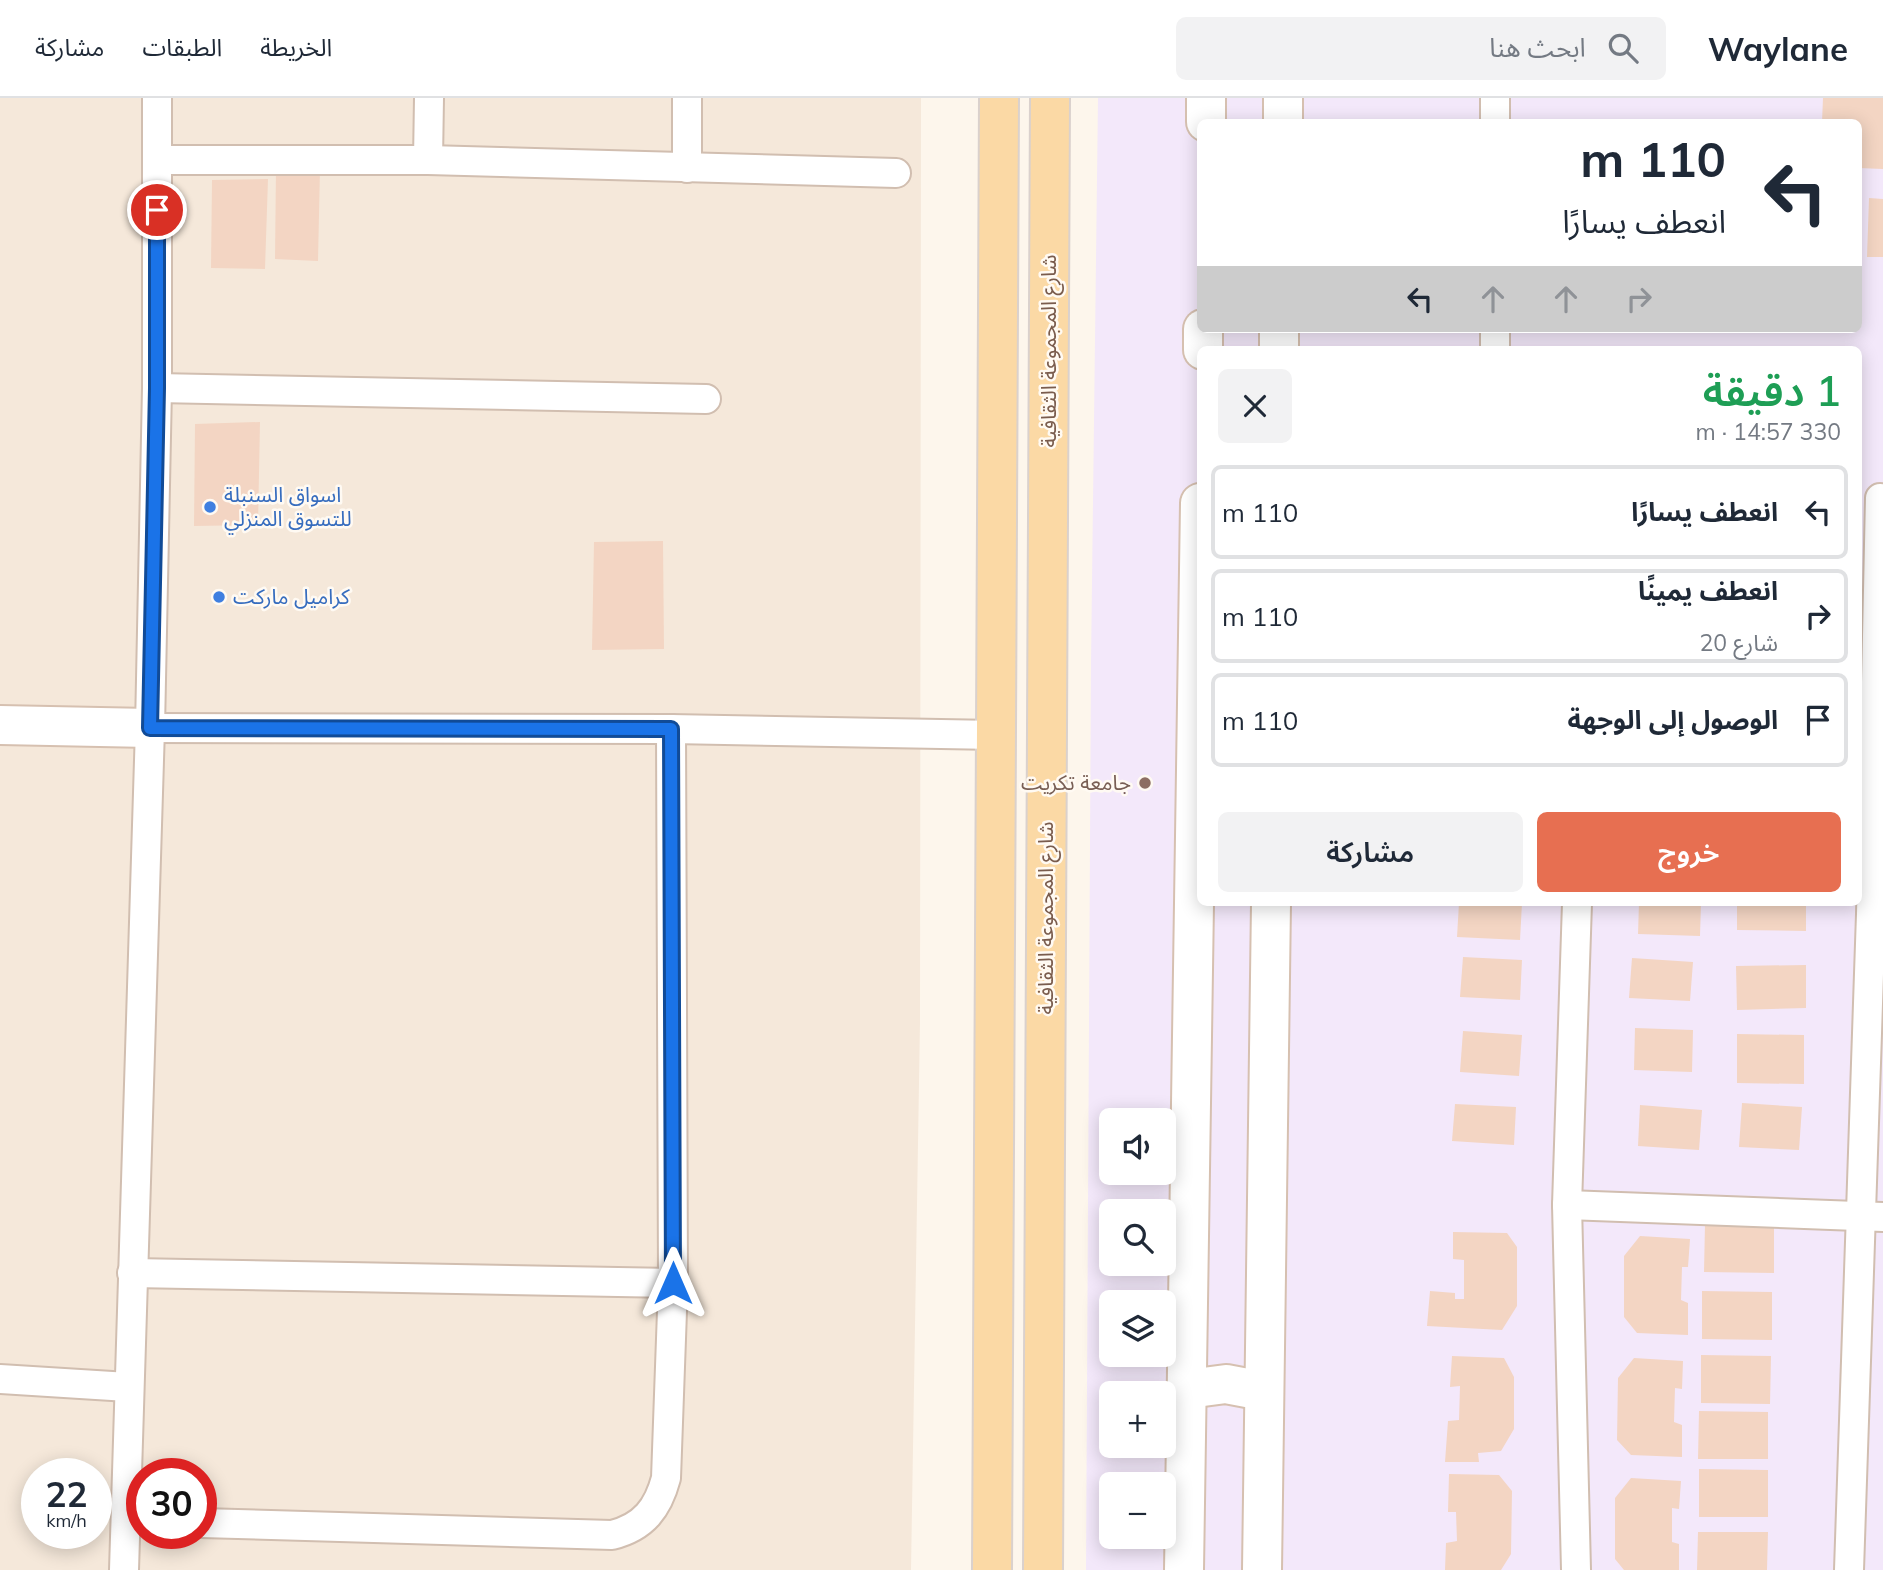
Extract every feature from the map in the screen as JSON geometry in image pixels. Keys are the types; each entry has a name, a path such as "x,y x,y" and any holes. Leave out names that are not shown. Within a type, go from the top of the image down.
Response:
{"main road":[{"path":"992,1570 999,98"},
{"name":"شارع المجموعة الثقافية","path":"1043,1570 1050,98"}],"street":[{"path":"131,1458 128,1387 150,728 157,388 157,98"},
{"path":"428,160 429,98"},
{"path":"687,98 687,168"},
{"path":"1206,98 1206,119"},
{"path":"1283,98 1283,119"},
{"path":"1495,98 1495,119"},
{"path":"157,160 428,160 896,173"},
{"path":"157,388 706,399"},
{"path":"1849,1570 1872,1217 1877,914 1874,499"},
{"path":"0,725 150,728 671,729 996,735"},
{"path":"1184,1570 1197,725"},
{"path":"217,1523 612,1535 637,1526 655,1507 666,1478 673,1283 671,729"},
{"path":"1262,1570 1270,906"},
{"path":"1576,1570 1567,1205 1577,906"},
{"path":"1567,1205 1872,1217"},
{"path":"132,1273 673,1283"},
{"path":"0,1379 128,1387"},
{"path":"1188,1390 1226,1384 1263,1391"},
{"path":"124,1570 128,1549"}],"shaded area":[{"path":"0,98 921,98 920,1022 911,1570 0,1570"},
{"name":"جامعة تكريت","path":"1098,98 1883,98 1883,1570 1086,1570 1091,663"}],"building":[{"path":"1823,98 1883,98 1883,169 1862,168 1862,119 1822,119"},
{"path":"276,167 320,169 318,261 275,259"},
{"path":"268,179 265,269 211,268 212,180"},
{"path":"1869,198 1883,199 1883,257 1867,257"},
{"path":"260,422 258,525 194,526 195,424"},
{"path":"663,541 664,649 592,650 594,542"},
{"path":"1459,906 1522,906 1520,940 1457,937"},
{"path":"1639,906 1701,906 1700,936 1638,934"},
{"path":"1737,906 1806,906 1806,931 1737,930"},
{"path":"1463,957 1522,960 1520,1000 1460,997"},
{"path":"1632,958 1693,962 1690,1001 1629,998"},
{"path":"1806,965 1806,1008 1737,1010 1736,966"},
{"path":"1635,1028 1693,1030 1692,1072 1634,1070"},
{"path":"1463,1031 1522,1035 1519,1076 1460,1072"},
{"path":"1737,1034 1804,1035 1804,1084 1737,1083"},
{"path":"1742,1103 1802,1107 1799,1150 1739,1147"},
{"path":"1455,1104 1516,1107 1514,1145 1452,1141"},
{"path":"1640,1105 1702,1110 1699,1150 1638,1146"},
{"path":"1705,1224 1774,1225 1774,1273 1704,1272"},
{"path":"1453,1232 1507,1233 1517,1247 1517,1306 1502,1330 1427,1326 1430,1291 1455,1293 1455,1299 1464,1299 1464,1260 1453,1259"},
{"path":"1640,1236 1690,1239 1688,1267 1682,1267 1681,1300 1688,1303 1688,1335 1637,1333 1624,1317 1624,1256"},
{"path":"1702,1291 1772,1292 1772,1340 1702,1339"},
{"path":"1701,1355 1771,1356 1770,1404 1701,1403"},
{"path":"1452,1356 1504,1358 1514,1377 1514,1429 1501,1451 1478,1453 1479,1462 1445,1462 1448,1421 1459,1420 1460,1386 1450,1387"},
{"path":"1634,1358 1683,1361 1682,1389 1675,1388 1674,1422 1682,1425 1682,1457 1631,1455 1617,1440 1618,1378"},
{"path":"1699,1411 1768,1412 1768,1459 1698,1459"},
{"path":"1699,1469 1768,1470 1768,1517 1699,1517"},
{"path":"1449,1474 1499,1475 1512,1491 1511,1554 1501,1570 1445,1570 1446,1543 1457,1541 1456,1512 1448,1512"},
{"path":"1631,1478 1681,1481 1679,1509 1672,1508 1672,1542 1679,1544 1679,1570 1624,1570 1615,1559 1615,1498"},
{"path":"1698,1532 1768,1532 1767,1570 1697,1570"}],"place":[{"name":"اسواق السنبلة للتسوق المنزلي","path":"210,507"},
{"name":"كراميل ماركت","path":"219,597"},
{"name":"جامعة تكريت","path":"1145,783"}],"route":[{"path":"157,210 157,388 150,728 671,729 673,1283"}]}
